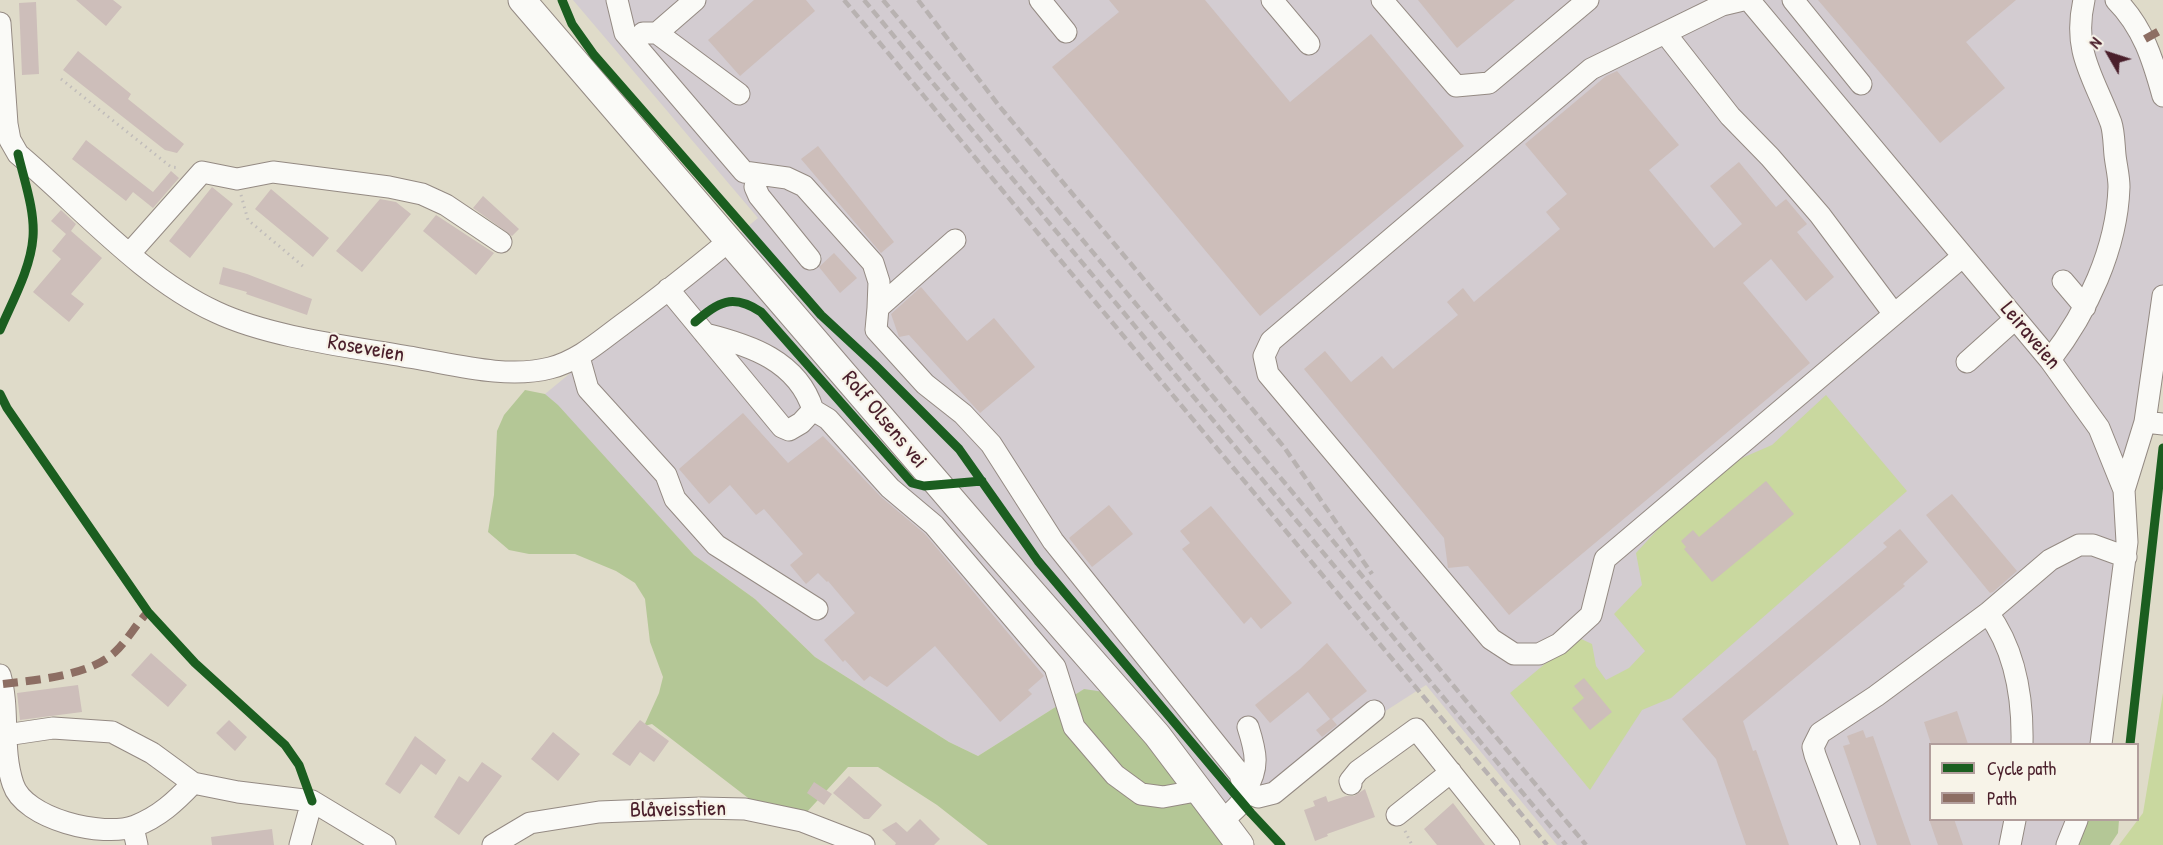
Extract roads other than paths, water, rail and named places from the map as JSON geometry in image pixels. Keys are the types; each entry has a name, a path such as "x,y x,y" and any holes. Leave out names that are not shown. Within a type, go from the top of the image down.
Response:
{"main road":[{"name":"Rolf Olsens vei","path":"522,0 1157,735 1201,790 1240,845"}],"street":[{"path":"617,0 625,33 744,172 757,176 787,178 804,186 873,263 879,282 876,330 926,384 963,414 991,444 1040,512 1053,541 1240,774 1245,791 1258,797 1274,793 1374,711"},
{"path":"657,33 695,0"},
{"path":"1041,0 1066,32"},
{"path":"1272,0 1309,44"},
{"path":"1382,0 1456,86 1490,82 1588,0"},
{"path":"1743,0 1722,5 1591,69 1272,341 1264,356 1268,374 1491,639 1514,654 1539,654 1558,644 1590,615 1605,559 1962,257"},
{"name":"Leiraveien","path":"1749,0 2050,360 2099,428 2124,490 2126,557 2101,743"},
{"path":"1793,0 1861,84"},
{"path":"2050,360 2073,330 2085,307 2107,249 2119,186 2111,124 2096,92 2080,41 2084,0"},
{"path":"2116,0 2130,14 2145,39 2163,96"},
{"name":"Roseveien","path":"0,23 7,124 10,140 18,154 130,253 180,293 217,313 248,324 330,343 510,372 549,369 579,357 730,240"},
{"path":"625,33 657,33 739,94"},
{"path":"1665,33 1730,116 1770,157 1820,215 1894,314"},
{"path":"130,253 202,172 237,179 273,172 422,194 446,205 501,242"},
{"path":"757,176 755,187 759,196 810,259"},
{"path":"878,308 955,240"},
{"path":"2063,281 2085,307"},
{"path":"668,289 782,427 789,430 801,423 813,410"},
{"path":"2124,490 2154,422 2163,296"},
{"path":"1967,362 2015,319"},
{"path":"705,334 766,352 783,366 809,396 813,410 828,419 890,488 934,525 1055,668 1074,728 1115,776 1140,794 1163,797 1201,790"},
{"path":"579,357 588,389 666,475 675,499 716,545 817,609"},
{"path":"1848,845 1815,755 1815,740 1833,722 1876,696 1988,613 2050,560 2079,544 2093,545 2126,557"},
{"path":"1988,613 2000,632 2015,667 2021,706 2022,743"},
{"path":"0,675 7,708 6,735 13,786 19,795 43,813 60,822 135,836 172,805 193,783"},
{"path":"1223,820 1243,803 1245,791 1254,778 1257,757 1248,727"},
{"path":"6,735 53,728 112,732 152,753 193,783 238,792 312,801 384,845"},
{"path":"1351,784 1350,780 1358,771 1416,729 1509,845"},
{"path":"1397,815 1450,772"},
{"path":"300,845 312,801"},
{"name":"Blåveisstien","path":"493,845 530,823 599,812 700,808 745,809 802,821 864,845"},
{"path":"2010,845 2015,821"},
{"path":"2067,845 2076,821"}],"railway":[{"path":"844,0 1547,845"},
{"path":"864,0 1566,845"},
{"path":"883,0 1586,845"},
{"path":"918,0 1000,107 1284,447 1372,574"}]}
